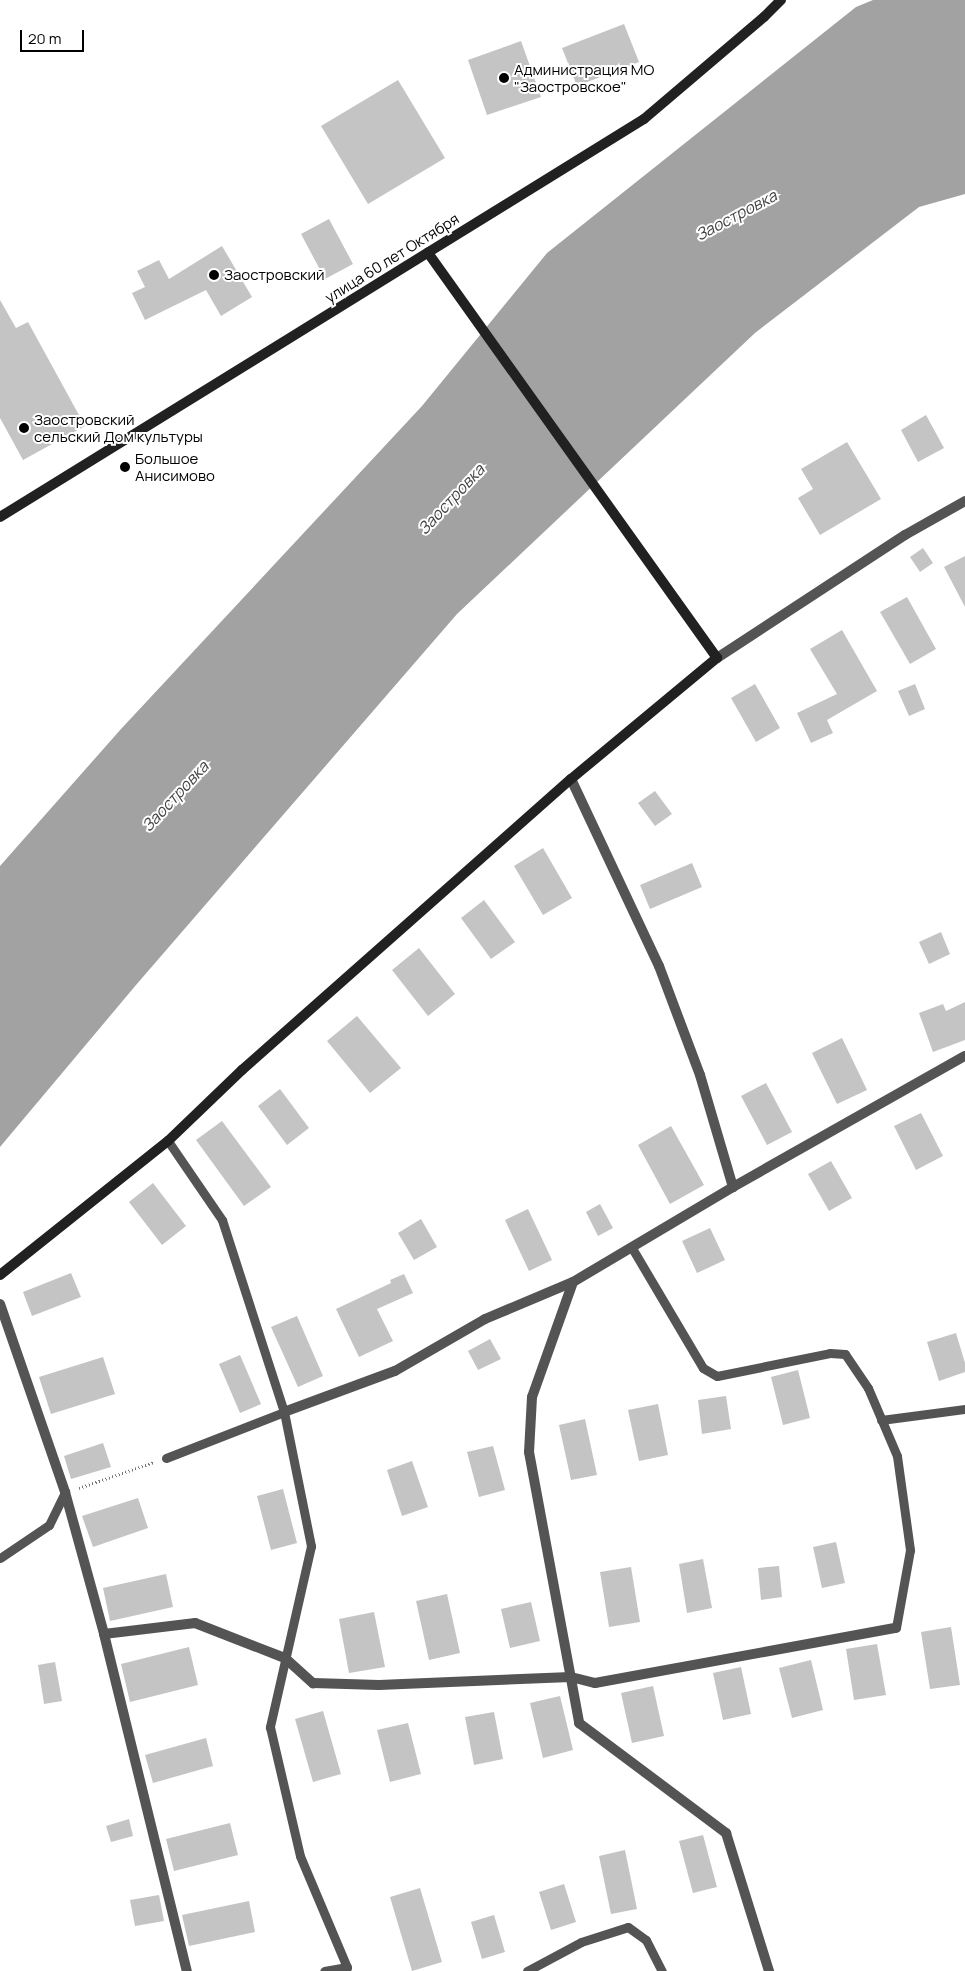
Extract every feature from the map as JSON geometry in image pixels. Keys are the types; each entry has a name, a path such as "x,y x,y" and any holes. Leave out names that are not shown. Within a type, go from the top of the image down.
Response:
{"street":[{"name":"улица 60 лет Октября","path":"0,516 644,119 764,17 781,0"},
{"path":"428,253 468,312 615,513 717,658"},
{"path":"0,1275 168,1141 242,1070 570,779 717,658 905,535 965,501"},
{"path":"570,779 658,966 700,1075 734,1187"},
{"path":"284,1412 395,1371 485,1319 573,1282 734,1187 965,1056"},
{"path":"573,1282 532,1397 529,1452 579,1723 726,1833 768,1971"},
{"path":"0,1304 65,1492 104,1634 187,1971"},
{"path":"104,1634 195,1623 285,1658 313,1683 379,1686 571,1677 595,1683 896,1628"}],"lane":[{"path":"168,1141 222,1220 284,1412 310,1546 270,1727 300,1856 349,1969 324,1971"},
{"path":"632,1248 703,1368 717,1376 830,1352 845,1354 868,1388 897,1456 910,1550 896,1628"},
{"path":"882,1420 965,1409"},
{"path":"166,1458 284,1412"},
{"path":"0,1558 49,1525 65,1492"},
{"path":"527,1971 581,1942 628,1927 646,1940 662,1971"}],"path":[{"path":"65,1492 166,1458"}],"water":[{"name":"Заостровка","path":"873,0 965,0 965,194 919,207 755,333 457,614 136,985 0,1147 0,866 121,729 422,406 547,253 856,7"}],"building":[{"path":"624,24 639,62 577,86 562,48"},
{"name":"Администрация МО \"Заостровское\"","path":"521,41 541,97 487,115 468,60"},
{"path":"398,80 445,158 368,204 321,126"},
{"path":"329,219 353,264 325,279 301,234"},
{"path":"222,246 252,297 221,316 206,290 145,320 132,293 145,287 137,271 159,260 169,279"},
{"path":"0,300 16,328 28,322 85,426 23,460 0,418"},
{"path":"926,415 944,448 918,462 901,430"},
{"path":"847,442 881,499 820,535 798,498 813,489 801,469"},
{"path":"923,548 933,563 920,572 910,557"},
{"path":"965,556 965,607 944,567"},
{"path":"907,597 936,649 910,664 880,612"},
{"path":"842,630 877,691 827,720 833,733 811,743 797,713 837,694 810,649"},
{"path":"755,684 780,728 756,742 731,698"},
{"path":"915,684 925,709 909,716 898,691"},
{"path":"655,791 672,814 655,826 638,803"},
{"path":"543,848 572,898 543,915 514,866"},
{"path":"692,863 702,887 650,909 640,885"},
{"path":"484,900 515,942 491,959 461,918"},
{"path":"941,932 950,954 929,964 919,942"},
{"path":"419,948 455,994 428,1016 392,970"},
{"path":"965,1002 965,1040 933,1052 919,1013 943,1004 946,1011"},
{"path":"357,1016 401,1068 370,1093 327,1041"},
{"path":"842,1038 867,1090 837,1104 812,1053"},
{"path":"766,1083 792,1132 767,1145 741,1096"},
{"path":"280,1089 309,1128 287,1145 258,1106"},
{"path":"921,1113 943,1156 916,1170 894,1126"},
{"path":"222,1121 271,1187 244,1206 196,1140"},
{"path":"671,1126 704,1185 670,1204 638,1145"},
{"path":"831,1161 852,1198 829,1211 808,1174"},
{"path":"153,1183 186,1226 162,1245 129,1202"},
{"path":"600,1204 613,1228 598,1236 586,1212"},
{"path":"528,1209 552,1260 529,1271 505,1220"},
{"path":"421,1219 437,1247 414,1260 398,1233"},
{"path":"710,1228 725,1260 697,1273 682,1241"},
{"path":"71,1273 81,1297 32,1316 23,1292"},
{"path":"404,1274 413,1293 377,1309 393,1341 359,1357 336,1309 391,1283 390,1280"},
{"path":"297,1316 323,1376 298,1387 271,1327"},
{"path":"956,1333 965,1363 965,1372 939,1381 927,1342"},
{"path":"490,1339 501,1359 478,1370 468,1351"},
{"path":"240,1355 261,1404 240,1413 219,1364"},
{"path":"103,1357 115,1394 51,1414 39,1377"},
{"path":"798,1370 810,1418 783,1425 771,1377"},
{"path":"726,1396 731,1429 702,1434 698,1400"},
{"path":"658,1404 668,1455 639,1461 628,1410"},
{"path":"585,1419 597,1475 571,1480 559,1425"},
{"path":"103,1443 111,1467 71,1479 64,1456"},
{"path":"493,1446 505,1490 479,1497 467,1452"},
{"path":"412,1461 428,1507 402,1516 387,1470"},
{"path":"283,1489 297,1543 271,1550 257,1496"},
{"path":"138,1498 148,1528 93,1547 82,1516"},
{"path":"836,1542 845,1583 822,1588 813,1547"},
{"path":"703,1559 712,1608 687,1613 679,1564"},
{"path":"779,1566 782,1597 761,1600 758,1568"},
{"path":"631,1567 640,1622 609,1627 600,1572"},
{"path":"166,1574 173,1607 110,1621 103,1588"},
{"path":"447,1594 460,1653 429,1660 416,1601"},
{"path":"531,1602 540,1641 510,1648 501,1609"},
{"path":"374,1612 385,1667 349,1673 339,1619"},
{"path":"951,1627 960,1685 930,1689 921,1632"},
{"path":"877,1644 886,1695 854,1700 846,1649"},
{"path":"189,1647 198,1685 130,1702 121,1664"},
{"path":"811,1660 823,1710 792,1718 779,1668"},
{"path":"55,1662 62,1701 44,1704 38,1665"},
{"path":"741,1667 751,1714 723,1720 713,1673"},
{"path":"653,1686 664,1736 632,1743 621,1693"},
{"path":"560,1696 573,1750 543,1758 530,1703"},
{"path":"323,1711 341,1774 313,1782 295,1719"},
{"path":"494,1712 503,1759 474,1765 465,1717"},
{"path":"408,1723 421,1774 390,1782 377,1730"},
{"path":"206,1738 213,1766 153,1783 145,1755"},
{"path":"129,1819 133,1836 111,1842 106,1826"},
{"path":"230,1823 238,1855 174,1871 166,1839"},
{"path":"703,1835 717,1887 693,1893 679,1841"},
{"path":"625,1850 637,1909 611,1914 599,1856"},
{"path":"564,1884 576,1922 551,1930 539,1892"},
{"path":"420,1888 442,1962 412,1971 390,1897"},
{"path":"159,1895 164,1921 135,1926 130,1900"},
{"path":"249,1901 255,1932 189,1946 182,1915"},
{"path":"494,1915 505,1952 482,1959 471,1922"}],"place":[{"name":"Администрация МО \"Заостровское\"","path":"504,78"},
{"name":"Заостровский","path":"214,275"},
{"name":"Заостровский сельский Дом культуры","path":"24,428"},
{"name":"Большое Анисимово","path":"125,467"}]}
